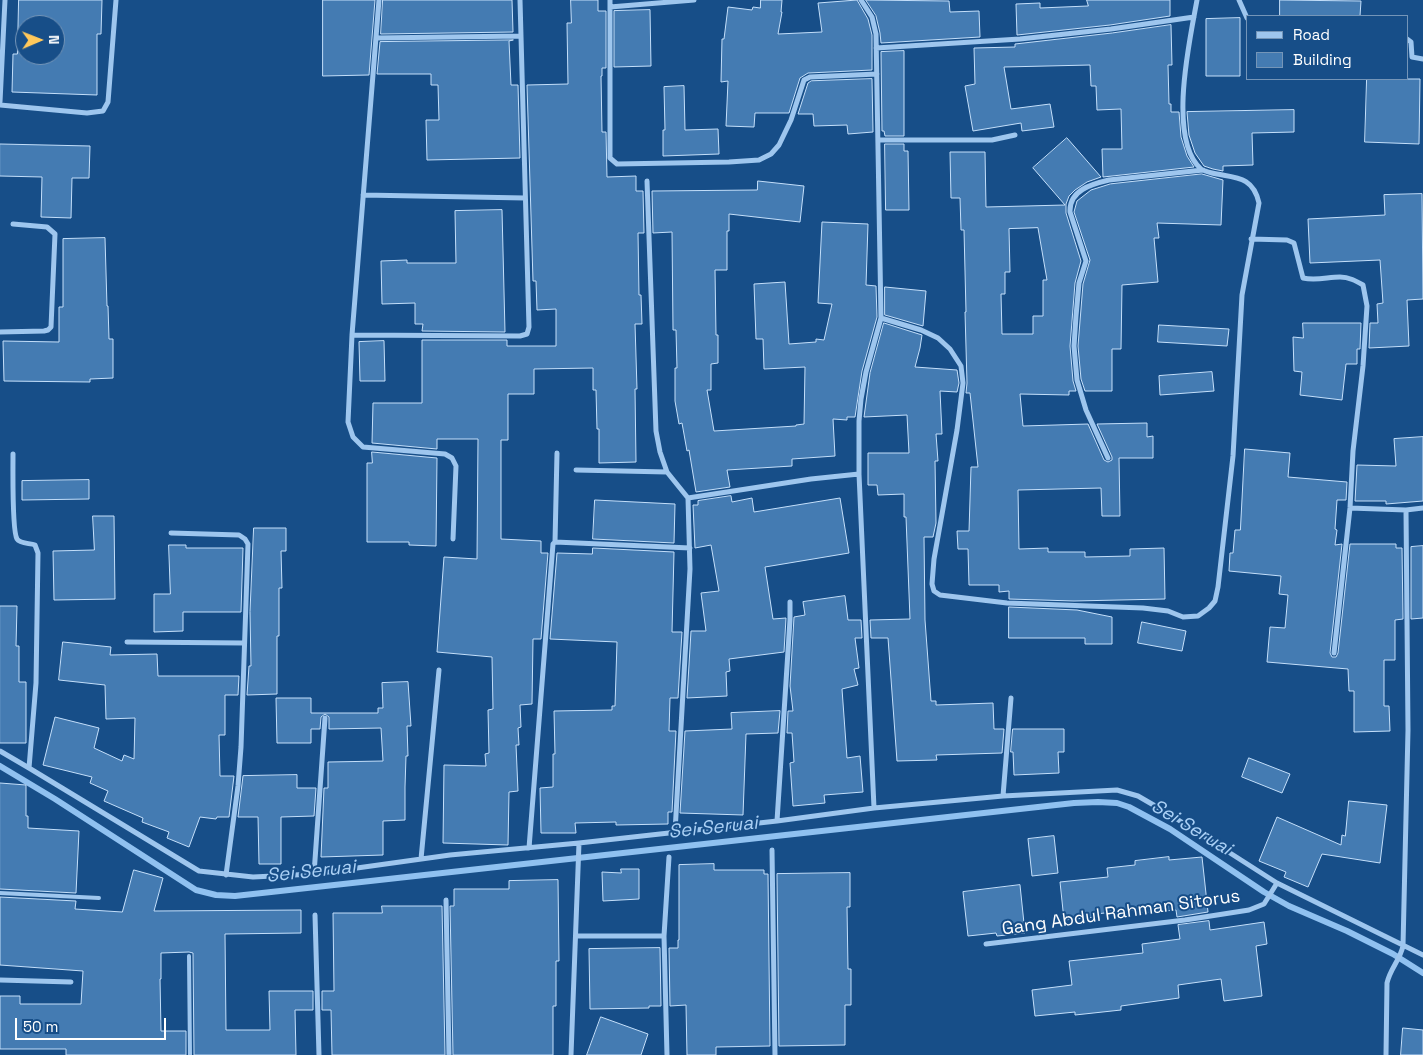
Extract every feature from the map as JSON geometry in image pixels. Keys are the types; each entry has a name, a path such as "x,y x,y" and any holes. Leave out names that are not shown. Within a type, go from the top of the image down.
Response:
{"street":[{"path":"5,0 0,103 86,112 102,111 108,102 116,0"},
{"path":"379,0 352,335 348,422 352,437 363,447 445,454 452,458 456,466 452,539"},
{"path":"352,335 520,336 527,334 529,327 520,0"},
{"path":"610,0 610,158 617,164 759,160 771,154 779,145 791,120 804,80 810,77 877,74"},
{"path":"610,7 694,0"},
{"path":"861,0 872,17 876,34 881,318 866,372 858,421 874,808"},
{"path":"1197,0 1184,83 1182,109 1189,149 1195,162 1203,170"},
{"path":"1239,0 1246,16"},
{"path":"876,48 1020,39 1194,17"},
{"path":"376,38 521,36"},
{"path":"1408,40 1411,42 1410,56 1423,59"},
{"path":"878,140 992,140 1015,135"},
{"path":"881,318 921,330 938,338 950,349 961,366 963,383 957,430 934,559 932,584 934,591 940,595 1007,603 1144,608 1168,611 1183,616 1198,616 1209,608 1214,601 1218,587 1233,456 1242,325 1242,295 1259,202 1257,193 1251,184 1241,178 1203,170 1109,180 1096,183 1082,190 1076,194 1070,204 1070,212 1086,261 1079,283 1076,316 1074,346 1077,380 1086,410 1108,458"},
{"path":"647,181 656,431 660,452 667,472 688,498 690,548 674,832"},
{"path":"363,195 525,198"},
{"path":"0,332 44,331 51,327 55,234 47,227 13,224"},
{"path":"1251,239 1287,240 1294,243 1303,278 1310,280 1342,277 1363,285 1367,306 1363,366 1334,653"},
{"path":"530,848 553,544 555,542 557,453"},
{"path":"13,454 13,496 16,537 21,542 35,545 38,553 36,683 30,768"},
{"path":"576,470 667,472"},
{"path":"688,498 811,479 859,474"},
{"path":"1350,508 1406,510 1423,508"},
{"path":"1386,1055 1387,983 1403,946 1408,730 1406,510"},
{"path":"171,533 239,535 247,541 241,747 238,786 226,875"},
{"path":"555,542 690,548"},
{"path":"777,821 790,602"},
{"path":"127,642 244,643"},
{"path":"421,860 440,670"},
{"path":"1003,796 1011,698"},
{"path":"314,874 325,718"},
{"path":"0,752 30,768 199,871 253,877 314,874 421,860 777,821 874,808 1003,796 1117,790 1138,796 1170,814 1277,883 1423,955"},
{"path":"571,1055 579,843"},
{"path":"772,850 775,1055"},
{"path":"667,1055 664,936 669,857"},
{"name":"Gang Abdul Rahman Sitorus","path":"986,944 1185,920 1249,910 1264,904 1277,883"},
{"path":"446,900 449,1055"},
{"path":"315,915 319,1055"},
{"path":"576,936 664,936"},
{"path":"0,980 71,982"}],"lane":[{"path":"0,893 99,898"},
{"path":"189,956 190,1055"}],"building":[{"path":"19,0 102,0 101,34 97,34 97,95 12,92 13,54 15,54 15,65 65,65 65,15 18,15"},
{"path":"323,0 375,0 369,75 323,76"},
{"path":"383,0 512,0 513,32 381,34"},
{"path":"571,0 598,0 598,11 606,11 606,68 602,68 601,76 602,132 606,132 607,177 636,176 636,191 643,191 644,233 638,233 639,295 641,295 642,324 635,324 637,389 635,389 636,462 599,463 599,429 597,429 596,390 593,390 593,368 534,369 534,394 508,394 508,440 501,440 501,539 541,541 541,553 548,553 541,639 533,639 532,704 520,705 521,727 518,728 519,745 516,745 518,791 509,792 508,845 443,843 444,765 486,766 485,754 489,753 488,710 493,709 492,657 437,652 444,557 477,559 478,439 437,439 437,449 372,443 373,403 422,403 422,340 507,340 507,346 556,346 556,309 537,310 536,281 533,281 527,85 568,84 567,23 571,23"},
{"path":"761,0 782,0 778,34 822,32 818,3 857,0 868,19 872,35 872,70 808,73 800,78 789,113 755,113 754,127 726,126 728,81 721,82 722,39 724,39 728,7 752,10 753,7 760,8"},
{"path":"866,0 949,1 950,12 979,11 980,37 881,43 876,16"},
{"path":"1087,0 1170,0 1170,16 1110,25 1017,35 1016,4 1040,3 1040,8 1088,6"},
{"path":"1280,0 1361,1 1360,15 1280,15"},
{"path":"650,10 651,66 614,67 614,11"},
{"path":"1240,18 1240,76 1206,76 1206,19"},
{"path":"1171,25 1172,65 1168,65 1169,104 1171,104 1171,112 1179,112 1181,137 1187,156 1194,167 1103,177 1102,149 1122,149 1121,109 1097,110 1096,86 1091,86 1090,65 1004,67 1011,109 1050,104 1054,127 1022,131 1021,123 973,131 965,86 975,84 974,48 1015,47 1015,44"},
{"path":"513,40 509,41 511,85 518,85 520,158 427,160 426,120 439,120 438,85 431,85 431,74 377,74 380,42"},
{"path":"904,51 904,136 885,136 884,131 882,131 881,52"},
{"path":"872,79 873,132 848,134 847,125 814,126 813,114 798,114 808,83 811,81"},
{"path":"1420,79 1419,144 1365,142 1367,80"},
{"path":"684,86 685,130 718,129 719,154 663,156 663,130 665,130 664,87"},
{"path":"1294,110 1294,132 1252,133 1253,165 1223,166 1223,171 1204,166 1195,153 1189,135 1187,112"},
{"path":"1067,138 1101,177 1087,182 1075,190 1069,196 1066,204 1066,213 1081,261 1075,283 1070,346 1073,381 1076,391 1069,391 1069,395 1020,394 1023,426 1088,424 1104,460 1108,462 1112,460 1112,457 1097,424 1147,423 1147,437 1153,436 1153,458 1119,458 1120,516 1102,516 1101,488 1018,490 1019,549 1048,548 1048,552 1085,552 1085,557 1130,556 1130,549 1164,548 1165,599 1074,601 1009,599 1009,591 999,592 999,585 969,585 968,549 958,549 957,531 969,531 971,467 978,467 970,393 966,393 964,230 961,230 960,198 951,198 950,152 985,152 986,207 1065,205 1033,168","holes":["1038,228 1047,280 1043,280 1043,316 1033,316 1033,334 1002,334 1001,294 1005,294 1005,272 1010,272 1009,229"]},
{"path":"0,144 90,146 89,178 72,178 71,218 41,217 42,177 0,176"},
{"path":"885,144 904,144 904,151 908,151 909,210 886,210"},
{"path":"1202,174 1223,180 1221,225 1157,223 1159,238 1154,238 1158,282 1122,285 1121,349 1112,349 1112,391 1085,391 1081,379 1078,346 1083,284 1090,260 1074,212 1077,201 1091,190 1110,184"},
{"path":"758,181 804,186 800,222 729,214 727,270 715,270 718,363 711,364 711,390 707,390 714,431 804,424 805,367 764,369 763,339 756,339 754,284 785,282 789,344 816,342 816,339 824,340 832,304 818,303 822,222 868,224 866,285 876,286 877,317 862,371 855,417 847,417 847,420 833,419 835,456 792,459 792,466 727,470 730,487 696,492 689,450 687,451 682,423 679,424 675,401 675,368 677,368 676,330 673,330 672,232 653,233 652,191 757,190"},
{"path":"1422,194 1423,299 1407,300 1409,346 1369,348 1370,323 1378,323 1377,304 1383,303 1380,260 1310,263 1308,219 1385,215 1384,195"},
{"path":"502,210 505,332 422,331 423,324 415,324 415,303 382,304 381,261 407,260 407,263 456,263 455,211"},
{"path":"105,238 109,339 113,339 113,378 90,379 90,382 4,381 3,341 59,342 59,307 63,307 63,239"},
{"path":"885,287 926,291 923,326 885,315"},
{"path":"884,323 922,335 915,367 957,370 959,383 957,392 940,391 942,434 936,434 938,461 935,461 936,523 933,537 924,537 925,620 931,701 936,701 936,705 993,703 994,729 1004,729 1002,753 936,755 937,760 897,761 888,638 871,638 870,620 910,619 904,494 878,495 877,485 868,485 868,453 909,453 907,415 864,417 870,373"},
{"path":"1303,323 1361,323 1360,349 1357,349 1357,364 1346,364 1342,400 1300,395 1302,372 1294,371 1293,337 1303,338"},
{"path":"1159,325 1229,329 1227,346 1158,342"},
{"path":"384,341 385,381 360,381 359,342"},
{"path":"1212,372 1214,391 1160,395 1159,376"},
{"path":"1423,437 1423,501 1386,504 1386,501 1355,501 1357,465 1396,466 1394,439"},
{"path":"1245,449 1290,453 1288,477 1347,482 1346,500 1337,500 1335,545 1342,544 1330,653 1332,657 1336,657 1338,653 1350,544 1396,544 1396,548 1402,548 1403,619 1395,620 1395,660 1384,660 1384,706 1389,706 1390,731 1354,732 1354,691 1349,691 1348,669 1267,662 1270,627 1285,628 1288,595 1279,594 1281,576 1229,571 1230,553 1233,553 1235,530 1240,530"},
{"path":"372,452 437,458 436,546 409,545 409,542 367,542 367,463 372,463"},
{"path":"89,480 89,499 22,500 22,481"},
{"path":"731,496 732,502 752,498 754,512 840,498 849,553 765,567 773,619 786,618 784,652 729,659 730,671 726,672 727,696 687,698 691,631 706,631 701,593 719,591 711,545 695,548 693,505 698,505 698,501"},
{"path":"595,500 675,504 674,543 593,539"},
{"path":"93,516 114,516 115,599 54,600 53,551 94,550"},
{"path":"254,528 286,528 286,551 281,551 282,588 279,588 277,694 247,695 249,666 251,666 250,612"},
{"path":"169,545 186,545 186,548 243,548 241,612 183,612 183,631 154,632 154,594 170,594"},
{"path":"1423,546 1423,618 1411,619 1411,547"},
{"path":"593,548 674,552 672,632 682,632 678,698 670,698 669,731 676,731 672,812 668,812 668,824 616,825 616,822 575,823 576,833 541,833 540,788 553,787 553,754 555,754 554,711 612,710 612,706 615,706 617,642 550,639 557,553 592,554"},
{"path":"845,596 848,620 861,620 862,638 855,638 859,668 854,669 858,685 842,689 847,758 860,756 863,792 824,795 825,803 793,806 790,763 794,762 792,733 787,733 788,711 793,711 790,686 794,617 805,615 803,602"},
{"path":"0,606 17,606 16,646 19,646 19,682 26,682 26,743 0,743"},
{"path":"1009,607 1077,610 1112,617 1112,644 1085,644 1085,638 1009,638"},
{"path":"1142,622 1186,631 1182,651 1138,643"},
{"path":"63,642 111,647 110,655 157,654 158,676 239,676 238,695 225,695 225,735 219,735 220,776 234,776 229,817 217,817 216,819 200,817 189,847 167,838 169,832 142,822 143,818 104,801 108,791 90,783 92,777 43,765 55,717 99,728 94,748 122,761 124,755 134,759 135,718 106,719 105,685 59,680"},
{"path":"408,682 411,726 407,726 408,756 406,756 405,820 383,821 383,855 321,857 324,788 328,788 328,762 383,761 381,728 329,729 329,717 325,714 321,717 320,729 311,729 311,743 277,743 276,698 311,698 311,713 378,713 378,708 383,708 382,683"},
{"path":"780,711 778,733 746,734 743,815 680,813 685,731 732,729 731,713"},
{"path":"1013,729 1064,729 1064,752 1058,752 1059,773 1014,775 1013,752 1011,752"},
{"path":"1249,758 1290,774 1282,793 1242,777"},
{"path":"297,775 297,788 316,788 314,816 281,817 281,864 259,864 258,817 238,817 243,776"},
{"path":"0,783 26,785 28,828 79,831 76,893 0,889"},
{"path":"1349,801 1387,805 1380,863 1322,854 1308,887 1284,877 1286,872 1259,861 1277,817 1341,845 1342,835 1345,836"},
{"path":"1054,836 1058,873 1032,876 1028,839"},
{"path":"1169,857 1169,860 1202,857 1208,912 1177,917 1176,910 1141,913 1140,909 1096,914 1096,917 1064,920 1060,882 1108,877 1107,868 1135,865 1135,861"},
{"path":"714,864 714,870 764,870 764,874 768,874 770,1046 716,1047 716,1055 687,1055 686,1005 670,1006 669,948 678,948 679,940 679,865"},
{"path":"621,869 639,869 639,899 603,901 602,872 621,873"},
{"path":"134,870 163,878 154,911 301,910 301,933 225,934 226,1030 270,1030 269,991 313,991 313,1010 295,1010 296,1055 194,1055 193,953 189,952 161,953 160,979 161,1031 186,1031 186,1055 66,1055 66,1049 0,1049 0,996 20,996 20,1004 81,1004 83,971 0,965 0,897 76,901 75,909 122,912"},
{"path":"850,873 850,907 847,907 848,969 851,969 851,1005 845,1005 845,1045 779,1046 777,874"},
{"path":"558,880 559,961 556,961 556,1006 553,1006 553,1055 453,1055 450,906 454,906 454,889 509,889 509,881"},
{"path":"1020,885 1025,933 997,936 996,933 968,936 963,892"},
{"path":"382,906 442,906 445,1055 332,1055 331,1010 322,1010 322,991 334,991 333,913 382,913"},
{"path":"1209,921 1210,930 1264,922 1267,944 1256,946 1262,996 1224,1001 1221,979 1178,985 1179,998 1121,1006 1121,1010 1075,1015 1075,1012 1035,1016 1032,990 1072,985 1069,961 1143,953 1142,944 1180,939 1178,925"},
{"path":"660,948 661,1006 590,1009 589,949"},
{"path":"601,1017 648,1034 641,1055 587,1055"},
{"path":"1403,1028 1423,1030 1423,1055 1401,1055"}],"waterway":[{"name":"Sei Seruai","path":"0,766 55,799 196,890 216,895 235,896 1074,803 1117,803 1129,807 1170,829 1264,892 1289,906 1347,931 1393,954 1423,973"}]}
